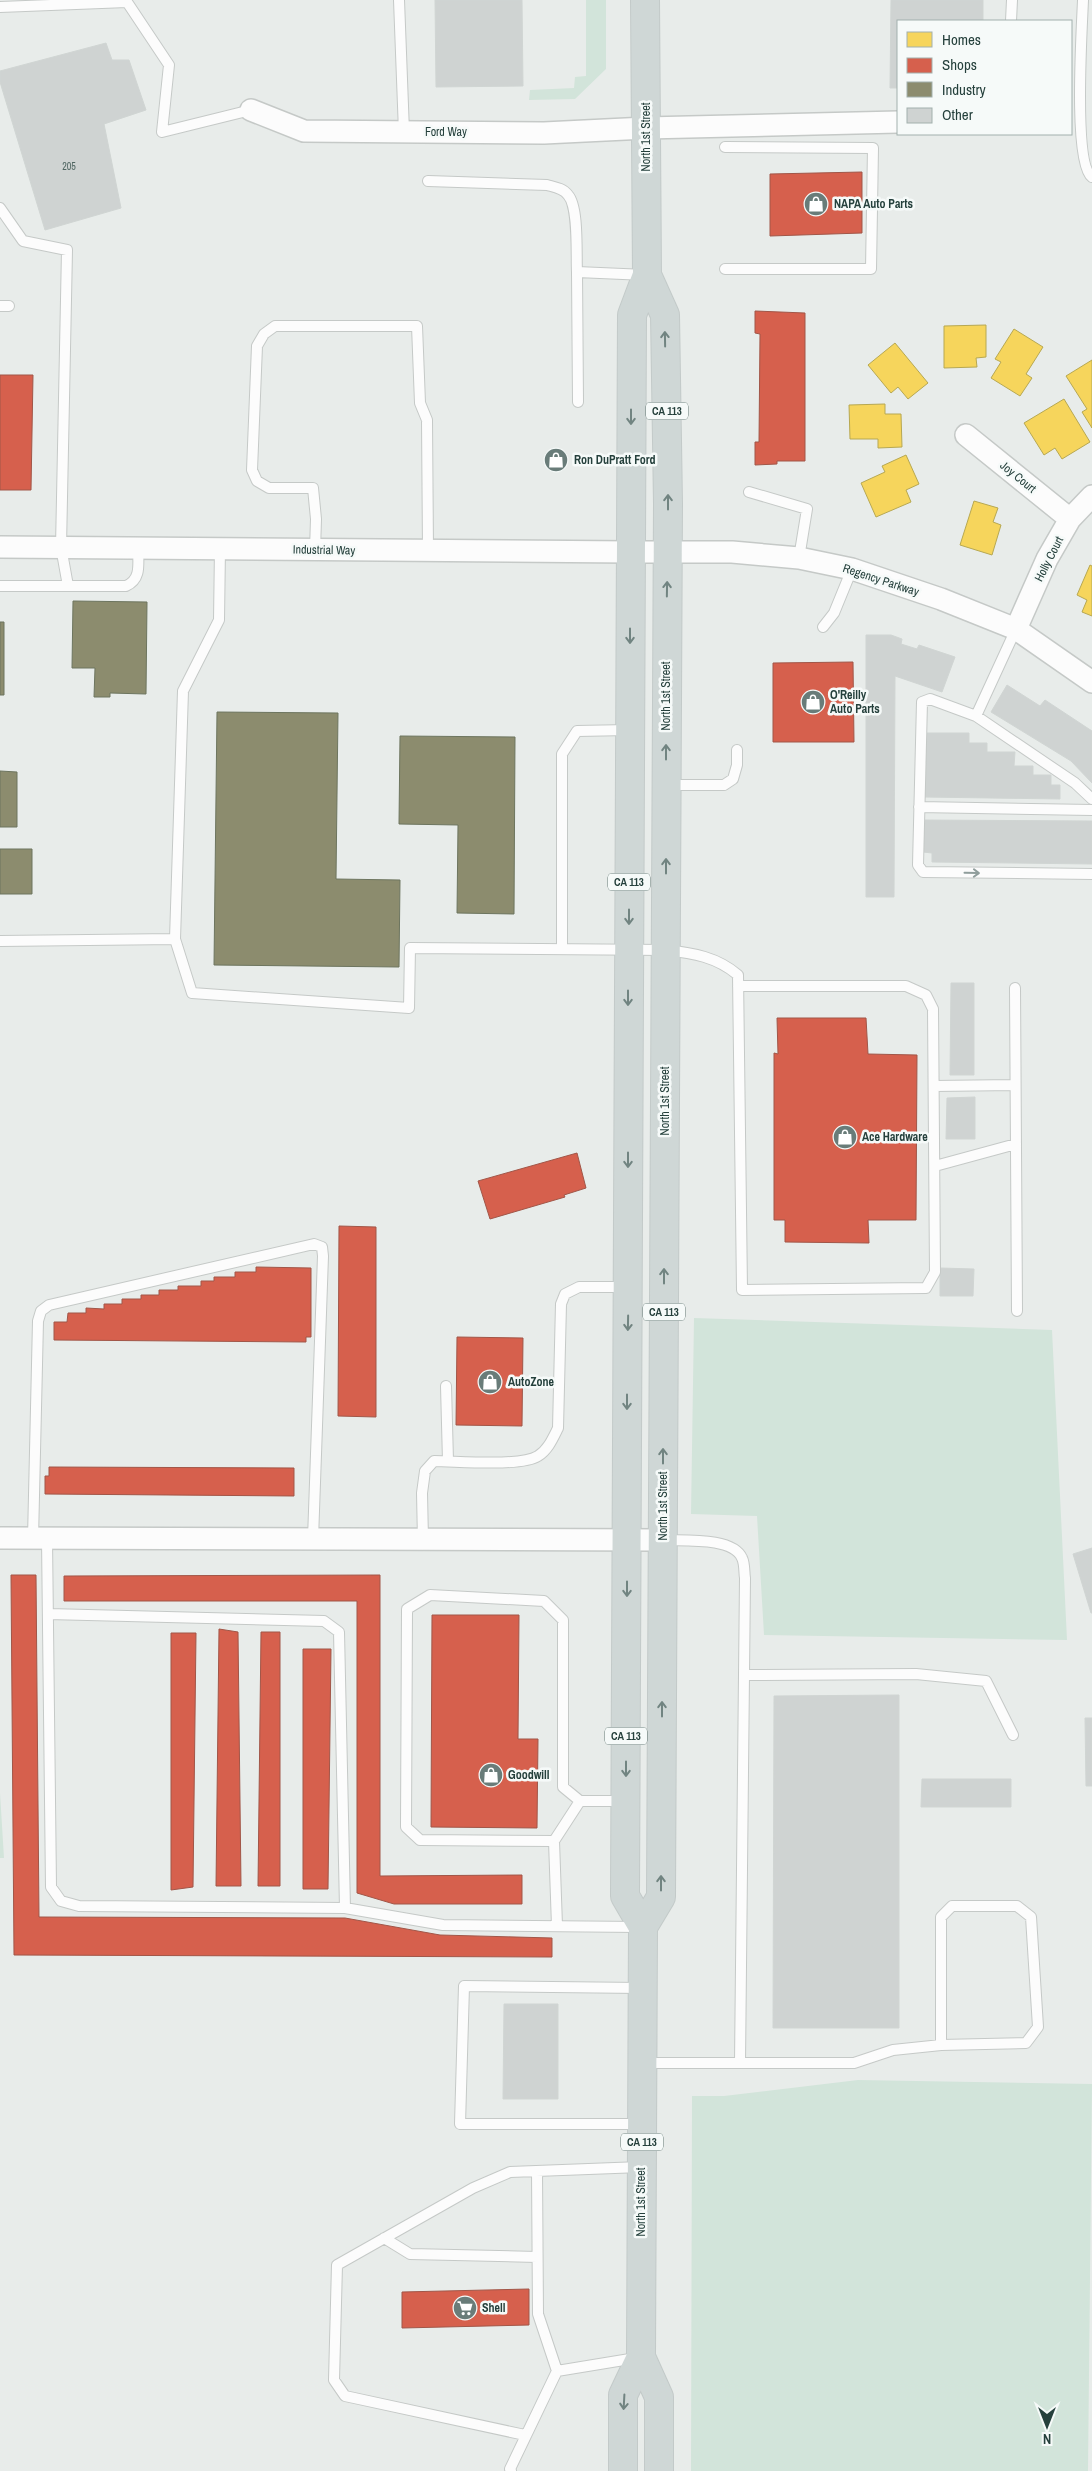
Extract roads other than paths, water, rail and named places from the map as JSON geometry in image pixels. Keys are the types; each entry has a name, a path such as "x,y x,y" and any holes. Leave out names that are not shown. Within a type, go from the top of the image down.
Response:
{"main road":[{"name":"North 1st Street","path":"645,0 647,275 632,315 666,784 666,950 661,1897 643,1927 641,2358 659,2397 659,2471"},
{"name":"North 1st Street","path":"643,1927 625,1896 630,730 649,551 665,315 647,275"},
{"name":"North 1st Street","path":"623,2471 623,2395 641,2358"}],"street":[{"name":"Ford Way","path":"251,110 304,131 544,132 897,122"},
{"name":"Joy Court","path":"966,435 1070,519"},
{"name":"Holly Court","path":"1016,629 1048,559 1070,519 1092,496"},
{"name":"Industrial Way","path":"0,547 649,551"},
{"name":"Regency Parkway","path":"649,551 732,552 799,558 852,569 941,599 1016,629 1092,682"},
{"path":"0,1538 663,1540"}],"lane":[{"path":"399,0 404,132"},
{"path":"1011,20 1012,0"},
{"path":"1083,0 1080,73 1082,157 1092,177"},
{"path":"0,7 126,2 169,65 162,132 251,110"},
{"path":"725,147 873,148 871,269 725,269"},
{"path":"428,181 547,185 559,188 568,194 574,204 577,272 578,402"},
{"path":"0,208 23,241 67,250 61,548 68,586"},
{"path":"577,272 647,275"},
{"path":"315,550 316,519 313,488 269,488 257,481 252,470 257,346 264,334 275,326 417,326 420,403 427,420 428,550"},
{"path":"750,492 807,509 799,558"},
{"path":"0,586 126,586 133,583 138,575 138,548"},
{"path":"220,548 219,620 183,691 175,940 192,993 409,1008 410,948 666,950 695,953 725,964 738,975 738,986 742,1290 926,1288 935,1272 933,1009 926,995 906,986 738,986"},
{"path":"824,627 834,613 852,569"},
{"path":"976,716 1016,629"},
{"path":"1092,799 1075,783 976,716 930,699 922,702 918,865 923,872 1092,874"},
{"path":"562,948 562,754 577,731 630,730"},
{"path":"666,784 724,785 733,779 737,765 737,750"},
{"path":"919,807 1092,810"},
{"path":"0,941 175,940"},
{"path":"1014,988 1017,1311"},
{"path":"934,1086 1015,1085"},
{"path":"935,1166 1016,1144"},
{"path":"313,1539 322,1247 314,1244 49,1305 41,1311 38,1322 40,1539 48,1614 52,1887 61,1901 80,1906 345,1908 443,1925 643,1927"},
{"path":"424,1540 422,1493 425,1471 434,1462 522,1461 538,1456 549,1446 558,1428 561,1304 565,1294 579,1287 628,1287"},
{"path":"446,1386 448,1461"},
{"path":"663,1540 718,1543 734,1547 742,1558 745,1578 740,2063"},
{"path":"554,1841 420,1840 406,1827 406,1609 430,1595 544,1601 563,1620 563,1787 580,1801 626,1801"},
{"path":"48,1614 324,1621 339,1632 345,1908"},
{"path":"744,1674 916,1674 986,1681 1013,1735"},
{"path":"557,1926 554,1841 580,1801"},
{"path":"642,2063 854,2063 893,2050 941,2045 1026,2043 1038,2027 1031,1917 1017,1906 952,1906 941,1917 941,2045"},
{"path":"642,1988 464,1986 460,2124 642,2124"},
{"path":"525,2435 345,2396 334,2380 338,2265 480,2185 510,2172 642,2167"},
{"path":"511,2471 510,2468 525,2435 557,2371 538,2314 537,2171"},
{"path":"384,2238 410,2254 538,2257"},
{"path":"557,2371 641,2358"}],"place":[{"name":"NAPA Auto Parts","path":"816,204"},
{"name":"Ron DuPratt Ford","path":"556,460"},
{"name":"O'Reilly Auto Parts","path":"813,702"},
{"name":"Ace Hardware","path":"845,1137"},
{"name":"AutoZone","path":"490,1382"},
{"name":"Goodwill","path":"491,1775"},
{"name":"Shell","path":"465,2308"}]}
